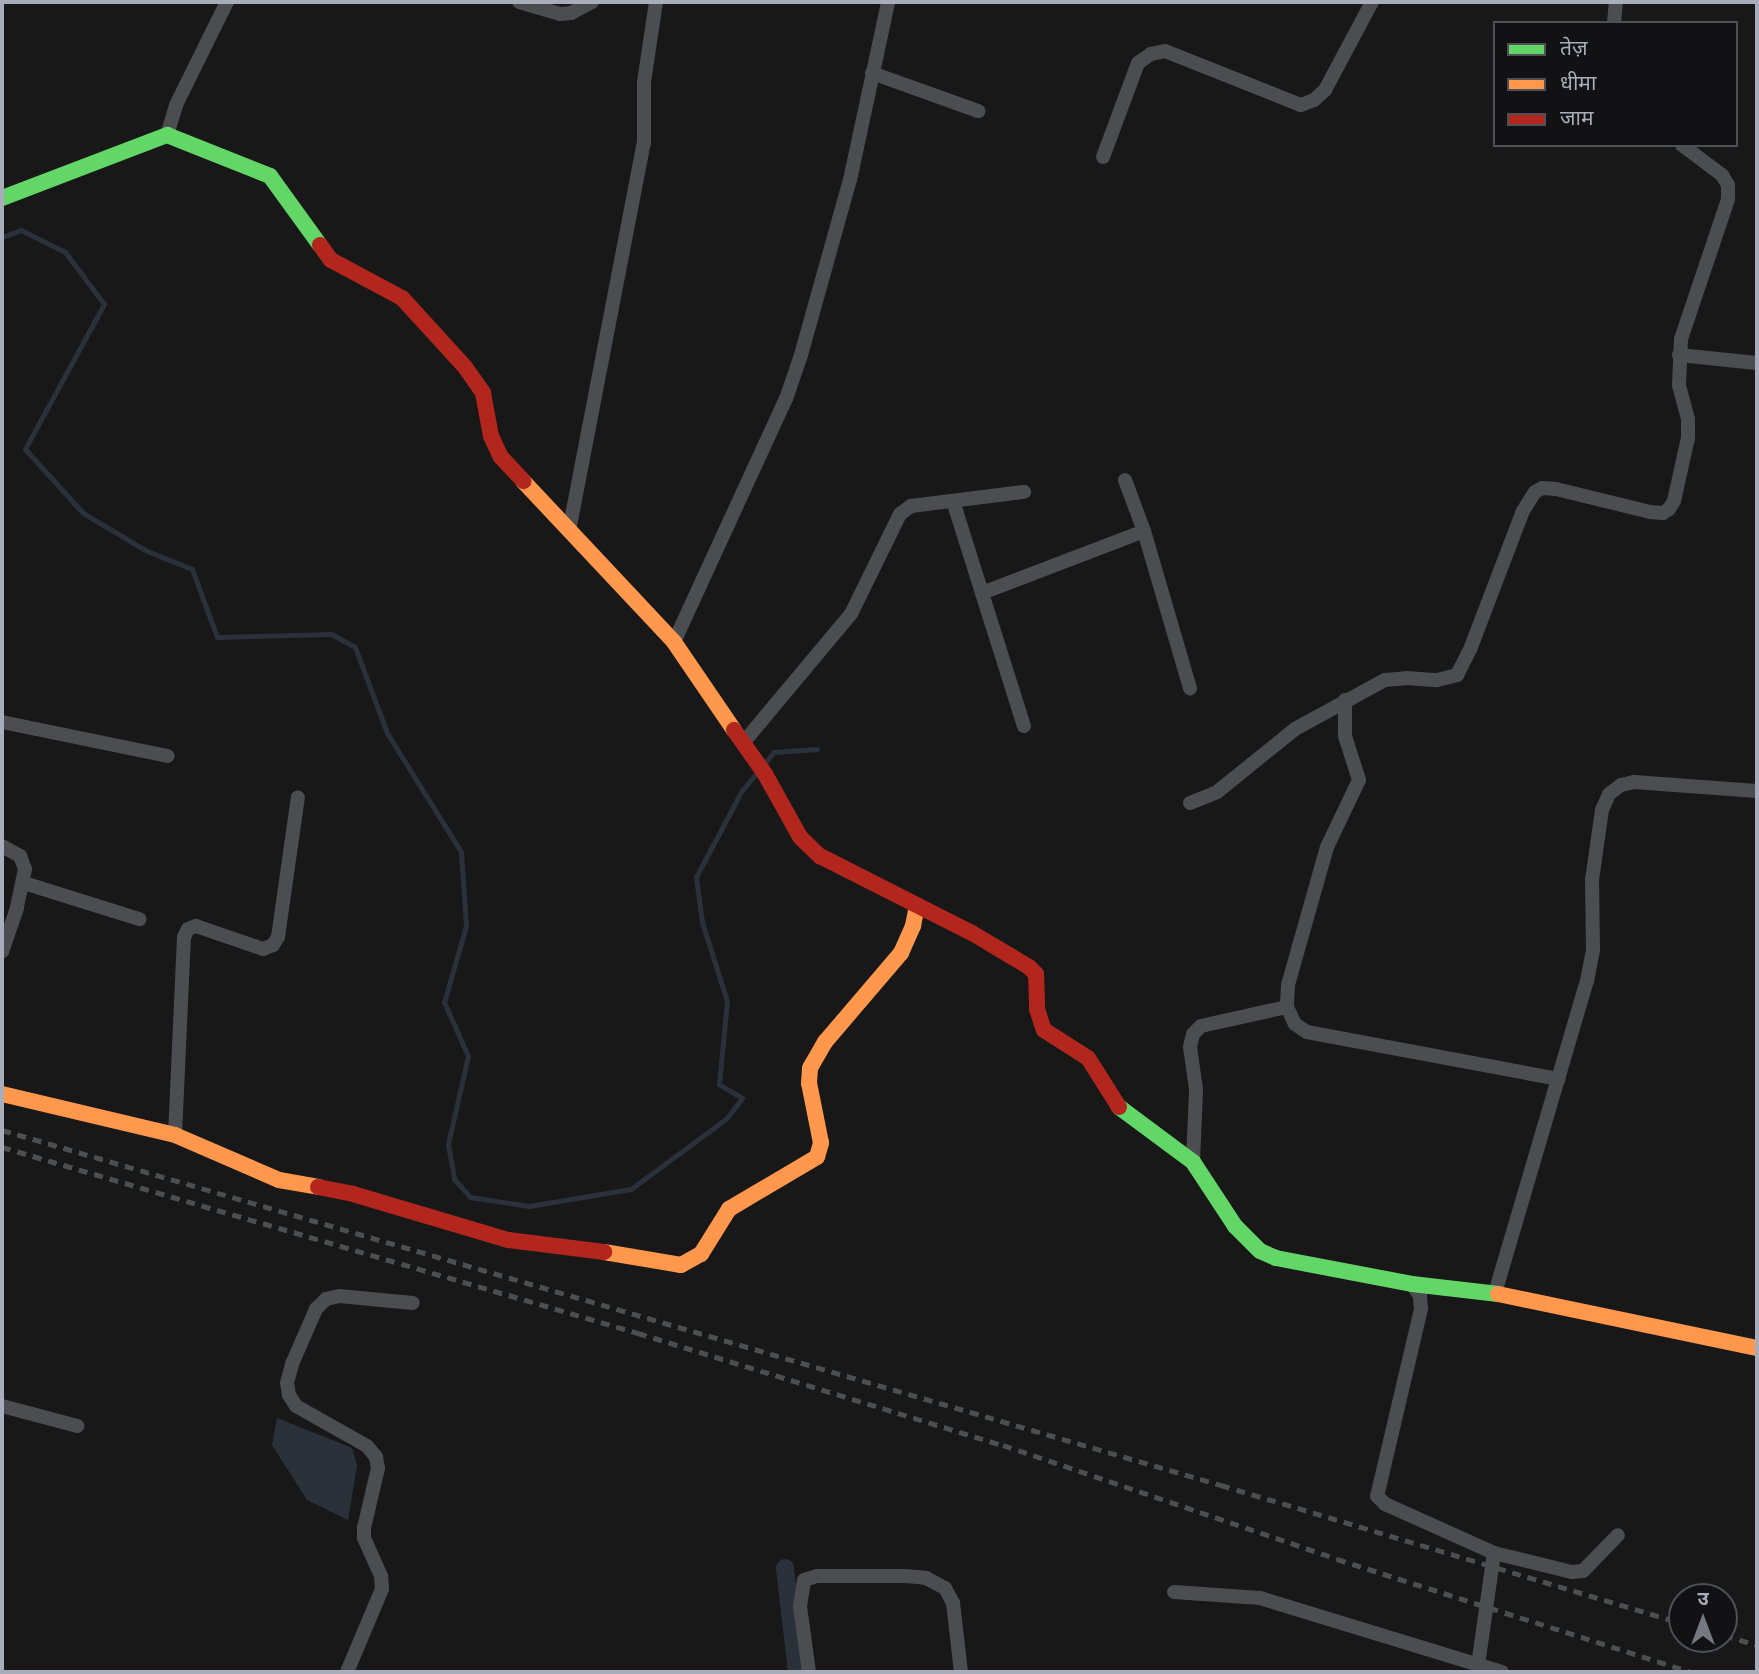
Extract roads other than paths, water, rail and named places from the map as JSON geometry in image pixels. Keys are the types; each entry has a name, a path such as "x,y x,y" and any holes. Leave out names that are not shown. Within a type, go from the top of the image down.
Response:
{"street":[{"path":"167,135 176,105 227,2"},
{"path":"519,2 560,14 571,13 592,2"},
{"path":"569,531 644,143 644,82 656,2"},
{"path":"674,642 786,399 802,355 850,180 888,2"},
{"path":"1103,157 1138,63 1151,54 1165,51 1301,105 1314,100 1325,90 1372,2"},
{"path":"1614,21 1616,2"},
{"path":"872,73 978,111"},
{"path":"2,198 167,135 256,167 270,176 331,260 402,298 477,383 487,403 491,436 501,457 674,642 765,774 800,836 810,847 820,856 972,933 1029,967 1036,974 1037,1009 1044,1030 1088,1058 1114,1104 1193,1162 1235,1226 1260,1251 1276,1258 1412,1284 1495,1293 1757,1348"},
{"path":"1190,803 1217,792 1295,729 1385,680 1437,680 1457,675 1471,647 1523,511 1535,492 1542,488 1556,489 1650,512 1663,513 1669,509 1674,501 1688,438 1688,419 1679,385 1679,355 1707,258 1728,199 1728,185 1722,175 1685,147"},
{"path":"1679,355 1757,363"},
{"path":"1125,480 1144,531 1190,688"},
{"path":"745,746 851,614 900,514 911,506 1024,492"},
{"path":"953,501 1024,726"},
{"path":"982,593 1144,531"},
{"path":"1345,700 1345,736 1359,780 1327,847 1288,985 1287,1007 1295,1024 1307,1031 1559,1079"},
{"path":"2,722 168,756"},
{"path":"1495,1293 1538,1140 1559,1079 1593,950 1592,880 1602,810 1609,794 1621,785 1634,782 1757,792"},
{"path":"175,1135 184,937 188,929 196,926 262,949 273,946 278,937 298,797"},
{"path":"2,846 20,856 25,869 24,883 2,952"},
{"path":"24,883 139,919"},
{"path":"2,1094 175,1135 279,1180 353,1195 508,1240 552,1243 681,1265 701,1254 729,1209 817,1157 821,1143 809,1083 810,1068 825,1042 901,953 913,926 917,905"},
{"path":"1193,1162 1196,1101 1190,1047 1193,1034 1201,1026 1287,1007"},
{"path":"1412,1284 1420,1296 1421,1309 1377,1496 1385,1504 1494,1553 1572,1572 1583,1571 1618,1535"},
{"path":"347,1672 382,1589 381,1576 364,1538 378,1468 376,1457 367,1446 296,1406 289,1395 287,1383 292,1364 316,1309 326,1299 340,1296 413,1303"},
{"path":"2,1406 77,1426"},
{"path":"1478,1665 1494,1553"},
{"path":"810,1672 800,1590 804,1580 817,1576 905,1576 926,1578 945,1588 953,1603 961,1672"},
{"path":"1174,1592 1260,1598 1502,1672"}],"waterway":[{"path":"2,237 21,230 65,252 104,304 25,449 83,513 147,551 192,569 217,637 331,634 355,647 387,733 461,852 466,926 444,1002 468,1056 448,1144 454,1179 470,1197 529,1206 631,1189 727,1118 742,1098 719,1084 727,1001 702,922 696,877 741,792 757,772"},
{"path":"763,765 774,752 817,749"},
{"path":"785,1568 797,1672"}],"railway":[{"path":"2,1130 1221,1485 1668,1619"},
{"path":"2,1147 638,1333 1003,1445 1337,1559 1691,1672"},
{"path":"1738,1639 1757,1645"}]}
